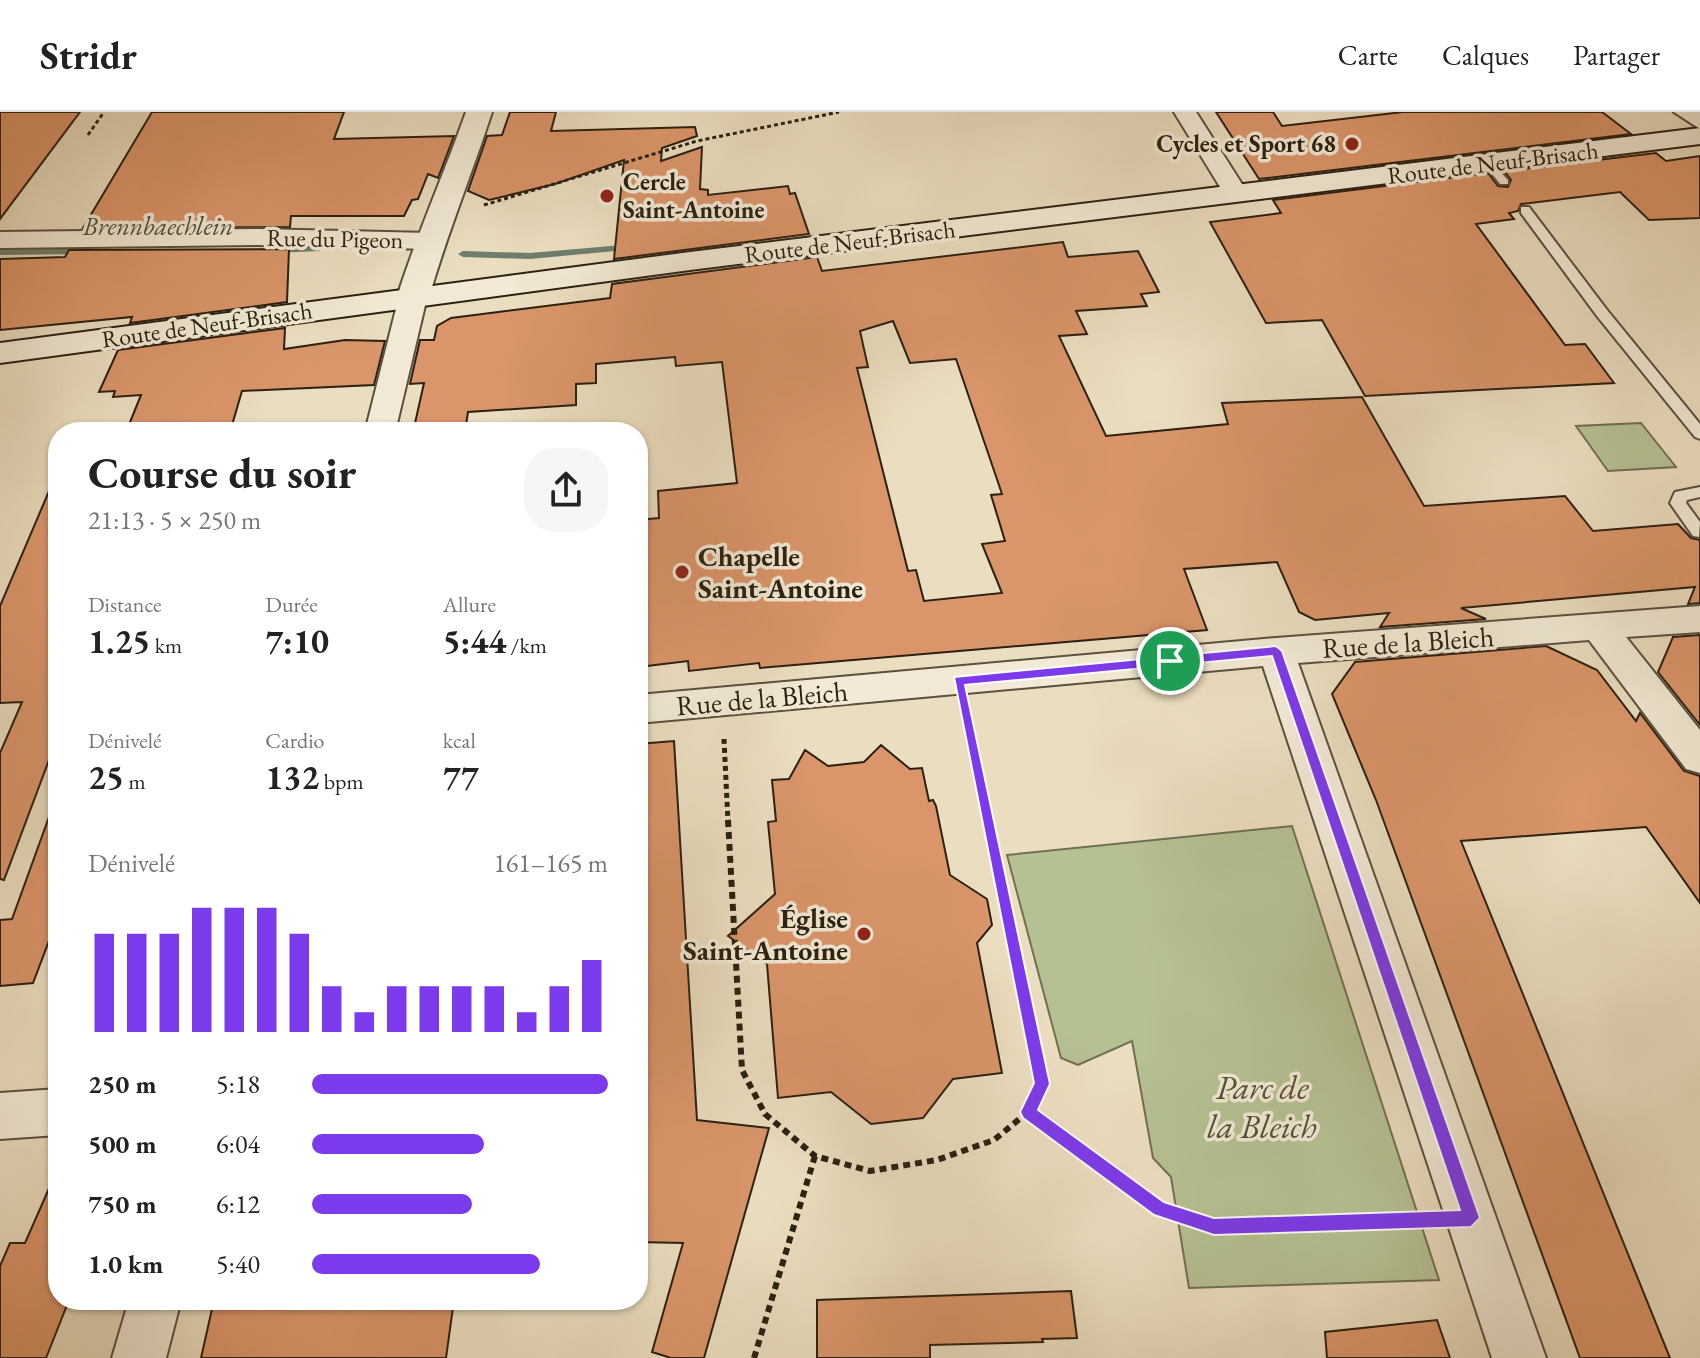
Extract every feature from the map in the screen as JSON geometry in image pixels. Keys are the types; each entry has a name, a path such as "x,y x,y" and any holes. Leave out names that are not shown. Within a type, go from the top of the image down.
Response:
{"main road":[{"path":"413,297 430,241 447,206 479,112"},
{"name":"Route de Neuf-Brisach","path":"0,353 413,297 1237,195 1497,172 1700,136"}],"street":[{"path":"1185,112 1237,195"},
{"path":"1685,112 1700,122"},
{"name":"Rue du Pigeon","path":"0,240 258,237 430,241"},
{"path":"382,422 413,297"},
{"name":"Rue de la Bleich","path":"648,708 1276,651 1700,619"},
{"path":"1599,628 1700,758"},
{"path":"1276,651 1519,1358"},
{"path":"0,1116 48,1113"},
{"path":"139,1358 152,1310"}],"lane":[{"path":"1525,210 1602,313 1700,434"},
{"path":"1699,532 1678,503 1680,496 1700,492"}],"path":[{"path":"88,135 104,112"},
{"path":"447,206 482,206 697,141 780,121 839,112"},
{"path":"722,702 742,1070 765,1114 815,1156 870,1171 937,1160 994,1140 1028,1112 1042,1084 958,681"},
{"path":"1028,1112 1160,1209 1214,1227 1471,1218"},
{"path":"754,1358 815,1156"}],"green space":[{"path":"1641,423 1676,467 1608,471 1576,426"},
{"name":"Parc de la Bleich","path":"1292,826 1439,1280 1189,1288 1171,1177 1153,1158 1132,1041 1078,1065 1061,1058 1007,855"}],"building":[{"path":"0,112 80,112 0,219"},
{"path":"152,112 344,112 334,139 454,136 438,178 428,174 418,199 412,200 404,216 291,216 290,227 83,228"},
{"path":"510,112 556,112 551,131 695,127 697,136 662,148 661,161 702,147 700,189 708,190 708,195 788,186 790,194 795,193 809,234 614,259 624,160 555,184 489,200 468,191 487,136 502,135"},
{"path":"1216,112 1273,112 1282,126 1403,112 1602,112 1631,134 1259,179"},
{"path":"1656,153 1666,161 1700,156 1700,218 1649,220 1620,192 1521,204 1518,211 1509,213 1514,219 1476,224 1565,345 1585,344 1614,383 1365,396 1322,320 1266,323 1210,222 1281,213 1273,200 1488,173 1498,186 1508,187 1511,180 1504,171"},
{"path":"1063,242 1068,257 1138,251 1159,292 1141,294 1147,306 1076,311 1087,334 1059,336 1106,436 1228,424 1222,403 1362,397 1424,506 1565,496 1593,531 1678,524 1691,538 1700,540 1700,603 1688,604 1695,587 1461,608 1486,619 1380,627 1389,613 1315,620 1299,612 1277,562 1184,569 1207,630 760,668 759,663 689,671 688,661 648,666 648,519 659,518 658,491 737,483 722,362 676,366 675,357 596,364 596,383 576,384 576,405 468,412 466,422 415,422 424,383 410,384 420,340 434,340 437,326 451,318 610,298 612,284 817,257 822,271","holes":["893,321 910,363 956,359 1002,494 991,495 1005,541 982,544 1002,593 924,601 916,570 908,571 857,368 868,367 860,331"]},
{"path":"289,249 287,302 130,323 132,317 0,330 0,259 65,257 69,250"},
{"path":"285,328 284,349 345,340 385,341 374,385 242,391 233,422 130,422 141,395 113,397 115,391 99,392 118,350"},
{"path":"48,493 48,763 4,880 0,879 0,753 22,702 0,703 0,606"},
{"path":"1700,635 1700,725 1658,672 1673,637"},
{"path":"1546,646 1597,670 1636,721 1640,713 1684,771 1700,776 1700,903 1646,827 1461,841 1670,1358 1580,1358 1376,800 1332,694 1355,662"},
{"path":"674,741 697,1120 769,1128 704,1358 671,1358 652,1352 683,1243 648,1242 648,743"},
{"name":"Église Saint-Antoine","path":"881,745 910,769 922,768 929,801 933,800 936,806 950,875 987,899 992,925 977,943 1002,1073 953,1079 923,1118 871,1124 831,1092 778,1098 767,964 728,936 775,894 768,822 776,821 772,780 789,779 805,750 828,766 864,762"},
{"path":"48,820 48,943 33,983 0,986 0,920 12,919"},
{"path":"48,1191 48,1310 65,1310 46,1358 0,1358 0,1266 10,1243 25,1243"},
{"path":"1071,1291 1077,1338 930,1345 930,1358 817,1358 817,1300"},
{"path":"212,1310 453,1310 446,1358 201,1358"},
{"path":"1437,1320 1450,1358 1327,1358 1325,1332"}],"waterway":[{"name":"Brennbaechlein","path":"463,254 530,256 634,247"},
{"name":"Brennbaechlein","path":"272,250 317,249"},
{"name":"Brennbaechlein","path":"0,252 88,251"}],"place":[{"name":"Cycles et Sport 68","path":"1352,144"},
{"name":"Cercle Saint-Antoine","path":"607,196"},
{"name":"Chapelle Saint-Antoine","path":"682,572"},
{"name":"Église Saint-Antoine","path":"864,934"}],"route":[{"path":"1276,651 1471,1218 1214,1227 1160,1209 1028,1112 1042,1084 958,681 1170,661 1276,651"}]}
